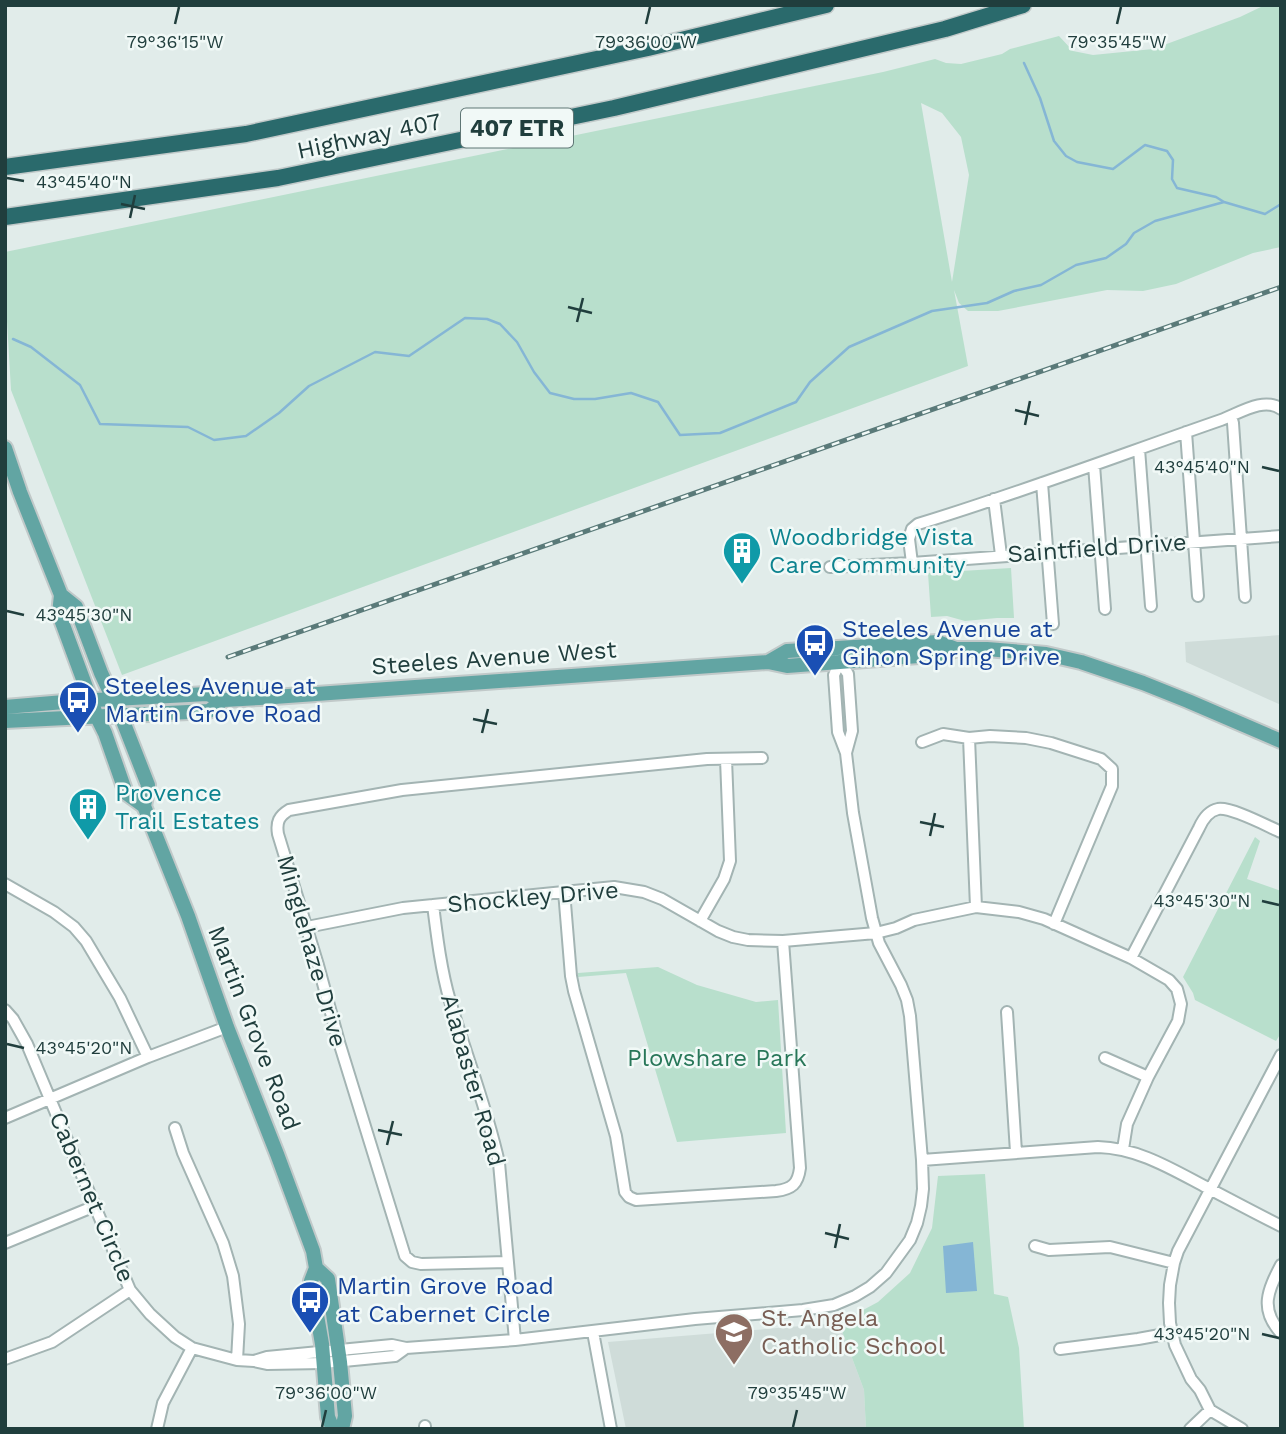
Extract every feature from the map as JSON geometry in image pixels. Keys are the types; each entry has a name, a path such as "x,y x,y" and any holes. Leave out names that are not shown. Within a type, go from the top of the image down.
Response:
{"highway":[{"name":"Highway 407","path":"5,167 246,134 648,48 827,5"},
{"name":"Highway 407","path":"5,217 278,178 614,108 944,29 1023,5"}],"main road":[{"name":"Martin Grove Road","path":"5,447 61,595 60,614 126,793 144,806 313,1251 316,1268 311,1281 323,1357 328,1418 333,1429"},
{"name":"Martin Grove Road","path":"61,595 76,607 121,716 148,785 144,806"},
{"name":"Steeles Avenue West","path":"5,707 207,694 223,700 768,662 787,666 839,655 945,654 956,649 1046,654 1081,662 1214,711 1281,741"},
{"name":"Steeles Avenue West","path":"5,721 209,711 223,700"},
{"name":"Martin Grove Road","path":"316,1268 328,1279 345,1416 342,1429"}],"street":[{"path":"912,563 909,539 912,529 918,524 1267,404 1281,409"},
{"path":"1231,416 1245,597"},
{"path":"1186,432 1198,596"},
{"path":"1139,449 1151,606"},
{"path":"1094,465 1105,608"},
{"path":"1042,483 1053,624"},
{"path":"995,499 1001,555"},
{"name":"Saintfield Drive","path":"830,566 912,563 1281,536"},
{"name":"Cabernet Circle","path":"5,1010 27,1044 130,1290 167,1330 192,1348 237,1360 254,1361 267,1357 395,1356 406,1348 593,1332 834,1305 870,1287 886,1273 910,1240 917,1223 923,1189 910,1016 901,985 876,933 853,813 846,753 852,731 848,674 839,655"},
{"path":"922,742 943,734 969,738 1026,738 1101,759 1112,769 1112,786 1054,924"},
{"path":"969,738 976,907"},
{"name":"Minglehaze Drive","path":"508,1262 421,1264 412,1262 405,1256 278,834 278,820 289,810 402,790 707,759 762,758"},
{"path":"700,921 724,879 730,861 726,759"},
{"path":"1131,958 1209,813 1217,809 1227,810 1281,832"},
{"path":"5,884 54,912 74,927 120,998 148,1057"},
{"name":"Shockley Drive","path":"307,927 402,908 597,887 644,892 733,937 748,940 783,941 876,933 914,920 976,907 1019,912 1044,919 1131,958 1169,980 1177,989 1181,1004 1178,1021 1148,1077"},
{"path":"564,891 574,991 616,1136 625,1192 636,1200 776,1191 796,1184 800,1168 783,941"},
{"name":"Alabaster Road","path":"433,905 449,998 499,1163 515,1339"},
{"path":"1007,1012 1016,1152"},
{"path":"5,1118 148,1057 227,1027"},
{"path":"1242,1429 1210,1410 1180,1359 1171,1333 1170,1285 1174,1263 1210,1189 1276,1074 1281,1055"},
{"path":"1105,1058 1148,1077 1127,1124 1123,1149"},
{"path":"175,1128 183,1153 219,1232 233,1276 239,1324 237,1360"},
{"path":"922,1160 1098,1147 1123,1149 1143,1155 1281,1226"},
{"path":"5,1243 95,1206"},
{"path":"1035,1246 1049,1250 1110,1247 1174,1263"},
{"path":"1281,1265 1270,1287 1267,1304 1271,1320 1281,1333"},
{"path":"5,1359 52,1342 130,1290"},
{"path":"593,1332 611,1429"},
{"path":"1060,1349 1171,1333"},
{"path":"157,1429 163,1403 192,1348"},
{"path":"1189,1429 1210,1410"}],"shaded area":[{"path":"1281,635 1281,705 1186,662 1185,642"},
{"name":"St. Angela Catholic School","path":"839,1323 864,1390 866,1429 626,1429 608,1342"}],"green space":[{"path":"1265,5 1281,5 1281,247 1253,253 1176,284 1143,291 1107,290 998,311 968,311 959,303 954,290 968,366 122,675 11,390 5,252 883,72 935,59 961,64 1059,36 1073,51 1093,55 1153,49","holes":["921,103 942,113 961,137 969,175 952,282"]},
{"path":"1011,568 1014,618 965,621 947,616 931,617 928,573"},
{"path":"1255,837 1260,841 1247,879 1281,891 1281,1033 1276,1041 1195,1000 1183,977"},
{"name":"Plowshare Park","path":"658,967 697,985 756,1002 778,1000 786,1133 677,1142 626,973 578,977 578,973"},
{"path":"985,1174 994,1294 1008,1297 1019,1348 1024,1429 866,1429 864,1390 839,1323 878,1302 910,1273 932,1228 938,1176"}],"water":[{"path":"973,1242 977,1291 946,1293 943,1246"}],"waterway":[{"path":"1024,63 1040,98 1054,141 1066,156 1077,162 1113,169 1145,145 1167,151 1173,160 1172,179 1177,188 1216,197 1224,202"},
{"path":"13,339 31,347 80,385 100,424 188,427 214,440 246,436 279,413 309,386 375,352 409,356 465,318 487,319 500,324 517,342 550,393 574,399 595,399 631,393 658,402 680,435 720,433 796,402 810,382 849,347 932,311 987,303 1014,291 1041,285 1076,265 1106,258 1126,244 1134,233 1155,221 1224,202 1265,214 1281,204"}],"railway":[{"path":"228,657 1281,287"}],"place":[{"name":"Woodbridge Vista Care Community","path":"742,585"},
{"name":"Steeles Avenue at Gihon Spring Drive","path":"815,677"},
{"name":"Steeles Avenue at Martin Grove Road","path":"78,734"},
{"name":"Provence Trail Estates","path":"88,841"},
{"name":"Martin Grove Road at Cabernet Circle","path":"310,1334"},
{"name":"St. Angela Catholic School","path":"734,1366"}]}
